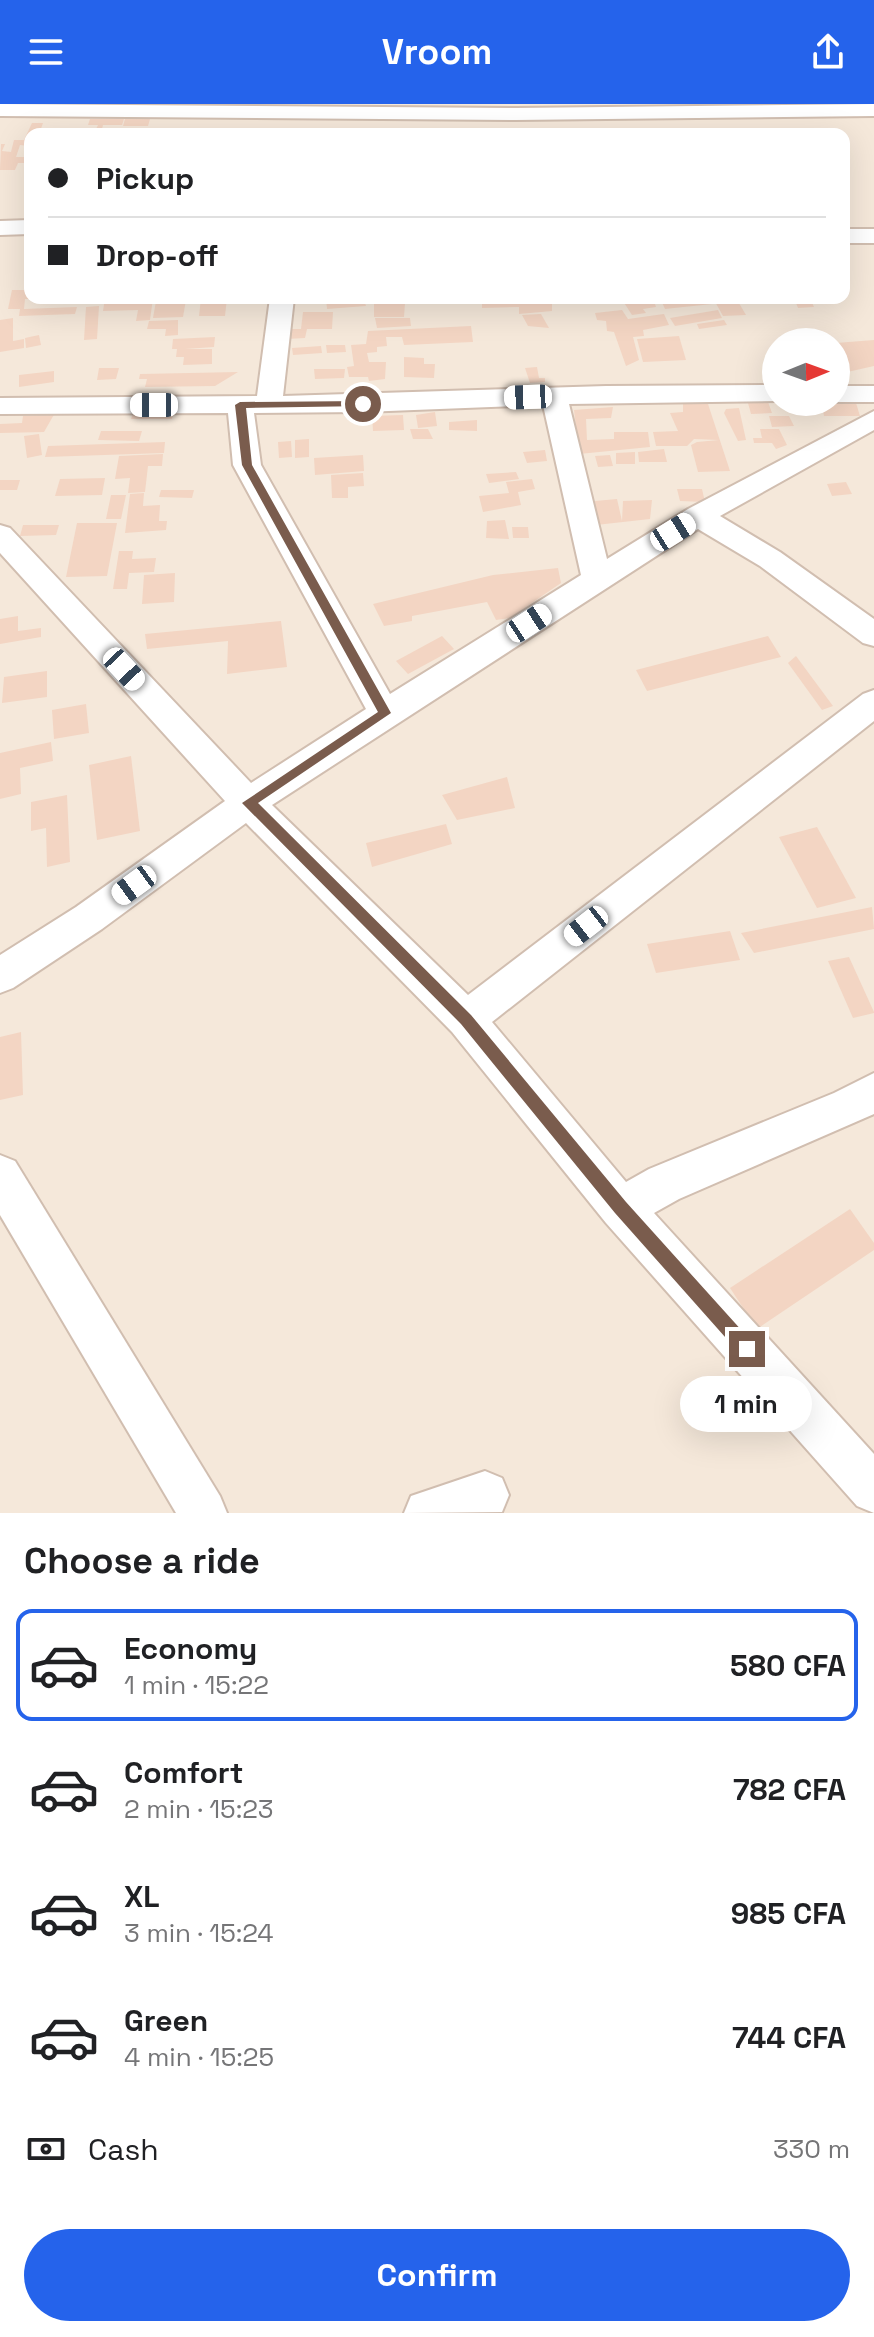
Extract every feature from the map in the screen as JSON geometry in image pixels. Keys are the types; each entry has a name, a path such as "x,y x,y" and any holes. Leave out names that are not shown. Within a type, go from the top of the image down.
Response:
{"street":[{"path":"56,128 63,108"},
{"path":"0,110 287,109 516,117 716,109 874,110"},
{"path":"850,236 874,236"},
{"path":"280,304 255,405 247,465 385,713"},
{"path":"0,406 255,405 762,393"},
{"path":"850,394 874,394"},
{"path":"554,396 597,579"},
{"path":"0,976 89,918 248,803 385,713 698,516 874,419"},
{"path":"698,516 770,559 874,635"},
{"path":"0,535 248,803 466,1019 621,1208 874,1489"},
{"path":"466,1019 874,703"},
{"path":"621,1208 664,1184 848,1107 874,1092"},
{"path":"0,1176 203,1513"},
{"path":"428,1513 485,1495"}],"shaded area":[{"path":"0,104 874,104 874,1513 0,1513"}],"building":[{"path":"90,119 124,119 122,125 96,128 98,125 88,125"},
{"path":"125,119 150,119 148,126 123,126"},
{"path":"32,123 43,123 41,128 30,128"},
{"path":"14,140 24,140 16,157 24,157 24,163 18,163 15,170 0,170 1,144 5,144 2,151 11,152"},
{"path":"12,290 24,290 24,309 77,307 75,314 19,316 20,309 8,309"},
{"path":"104,304 152,304 150,320 136,321 138,310 103,311"},
{"path":"155,304 185,304 183,317 153,318"},
{"path":"200,304 226,304 225,316 199,316"},
{"path":"327,304 366,306 327,309"},
{"path":"374,304 405,304 404,317 374,317"},
{"path":"482,304 552,304 552,311 519,314 519,307 482,308"},
{"path":"625,304 655,304 656,307 643,309 646,313 632,315"},
{"path":"663,304 712,304 665,309"},
{"path":"716,304 740,304 746,315 723,316"},
{"path":"796,304 813,304 814,307 798,308"},
{"path":"99,306 97,339 84,340 86,307"},
{"path":"622,310 628,319 664,314 669,325 643,330 644,336 633,337 639,360 626,366 614,332 607,331 606,321 597,320 595,313"},
{"path":"718,310 722,318 675,326 670,318"},
{"path":"303,312 333,312 332,329 307,329 305,338 287,339 288,329 301,329"},
{"path":"541,314 549,328 528,326 522,315"},
{"path":"13,318 13,341 24,339 24,348 0,352 0,320"},
{"path":"375,318 410,318 411,326 377,328"},
{"path":"178,320 178,335 165,336 166,329 147,329 149,321"},
{"path":"724,320 727,325 699,329 697,324"},
{"path":"471,326 473,342 404,345 402,337 386,337 387,346 367,353 369,362 386,362 385,379 369,381 368,377 349,377 347,367 354,366 351,345 366,344 368,331"},
{"path":"39,335 41,345 26,348 25,338"},
{"path":"679,336 686,360 643,362 637,339"},
{"path":"215,337 214,347 185,349 212,349 212,364 183,365 184,357 176,357 177,349 172,349 173,339"},
{"path":"874,340 874,366 850,371 850,342"},
{"path":"326,345 345,345 346,352 327,353"},
{"path":"321,346 322,353 293,355 292,348"},
{"path":"404,357 424,358 424,364 435,364 434,378 404,377"},
{"path":"537,367 539,378 545,378 545,382 530,383 525,368"},
{"path":"99,368 119,368 116,379 97,380"},
{"path":"314,369 345,369 344,378 315,379"},
{"path":"54,371 54,382 19,387 19,375"},
{"path":"238,372 215,386 145,387 147,379 139,379 140,374"},
{"path":"762,402 762,413 751,414 748,403"},
{"path":"850,403 856,403 860,416 850,416"},
{"path":"683,404 708,404 730,471 698,472 691,445 719,440 694,439 687,446 656,446 653,432 678,431 670,413 683,412"},
{"path":"613,407 611,418 586,419 587,440 614,439 614,432 648,432 650,447 579,454 574,410"},
{"path":"739,408 746,440 738,441 724,413 726,409"},
{"path":"43,410 56,411 44,432 0,433 0,424 22,423 23,416 39,415"},
{"path":"134,410 174,410 172,419 131,419"},
{"path":"435,412 437,426 418,428 416,415"},
{"path":"403,415 404,430 373,431 372,416"},
{"path":"769,416 789,416 794,426 772,427"},
{"path":"477,420 477,431 449,430 449,422"},
{"path":"410,429 428,429 433,439 413,439"},
{"path":"760,429 779,429 787,445 776,449 772,443 754,443 753,438 762,438"},
{"path":"101,431 142,431 139,441 98,440"},
{"path":"39,434 42,455 27,458 24,436"},
{"path":"309,439 309,457 295,458 295,440"},
{"path":"291,441 292,457 279,458 278,442"},
{"path":"165,442 164,453 45,457 48,446"},
{"path":"664,449 667,462 639,462 638,452"},
{"path":"545,450 547,461 527,463 523,452"},
{"path":"635,452 635,464 616,464 616,453"},
{"path":"163,454 162,466 148,466 145,492 128,493 130,478 115,479 119,456"},
{"path":"363,455 364,471 315,475 314,458"},
{"path":"610,455 613,466 598,467 595,456"},
{"path":"516,472 519,479 489,483 486,474"},
{"path":"363,473 364,486 348,487 348,498 332,498 331,475"},
{"path":"105,478 102,495 55,496 60,479"},
{"path":"532,479 535,489 518,492 521,505 483,512 479,496 509,493 506,482"},
{"path":"0,480 20,480 17,490 0,490"},
{"path":"846,482 852,494 832,496 827,484"},
{"path":"677,489 702,489 705,502 680,501"},
{"path":"161,490 194,490 192,498 159,497"},
{"path":"144,493 143,506 160,505 159,521 167,521 166,530 125,533 130,494"},
{"path":"111,495 126,495 121,519 106,519"},
{"path":"617,499 622,521 623,501 652,500 650,519 596,525 595,501"},
{"path":"505,520 509,539 486,538 487,521"},
{"path":"77,523 117,523 107,576 66,577"},
{"path":"23,525 59,525 56,535 20,536"},
{"path":"512,527 528,527 529,538 513,538"},
{"path":"119,551 133,551 132,559 156,558 154,572 129,573 127,589 113,589"},
{"path":"558,568 561,583 510,618 496,620 487,602 412,616 412,621 384,626 373,604 493,575"},
{"path":"175,573 174,602 142,604 144,575"},
{"path":"18,616 18,631 41,628 41,637 0,644 0,619"},
{"path":"281,621 287,667 227,674 228,641 147,649 145,634"},
{"path":"442,636 454,649 408,674 396,661"},
{"path":"768,636 781,657 647,691 636,670"},
{"path":"796,656 833,706 822,710 788,663"},
{"path":"47,671 47,697 2,703 4,677"},
{"path":"86,704 89,733 54,739 52,710"},
{"path":"51,742 53,761 20,768 21,794 0,799 0,753"},
{"path":"131,756 140,831 97,840 89,765"},
{"path":"507,777 515,808 457,820 442,795"},
{"path":"67,795 70,862 47,867 46,828 31,831 31,802"},
{"path":"446,824 452,844 372,867 366,843"},
{"path":"817,827 856,898 817,908 779,837"},
{"path":"872,907 874,929 754,953 741,933"},
{"path":"730,931 740,960 656,973 647,944"},
{"path":"849,957 874,1013 853,1018 828,961"},
{"path":"21,1032 23,1095 0,1100 0,1037"},
{"path":"850,1209 874,1243 874,1250 757,1329 730,1288"}],"route":[{"path":"363,404 240,405 247,465 385,713 248,803 466,1019 621,1208 747,1349"}]}
